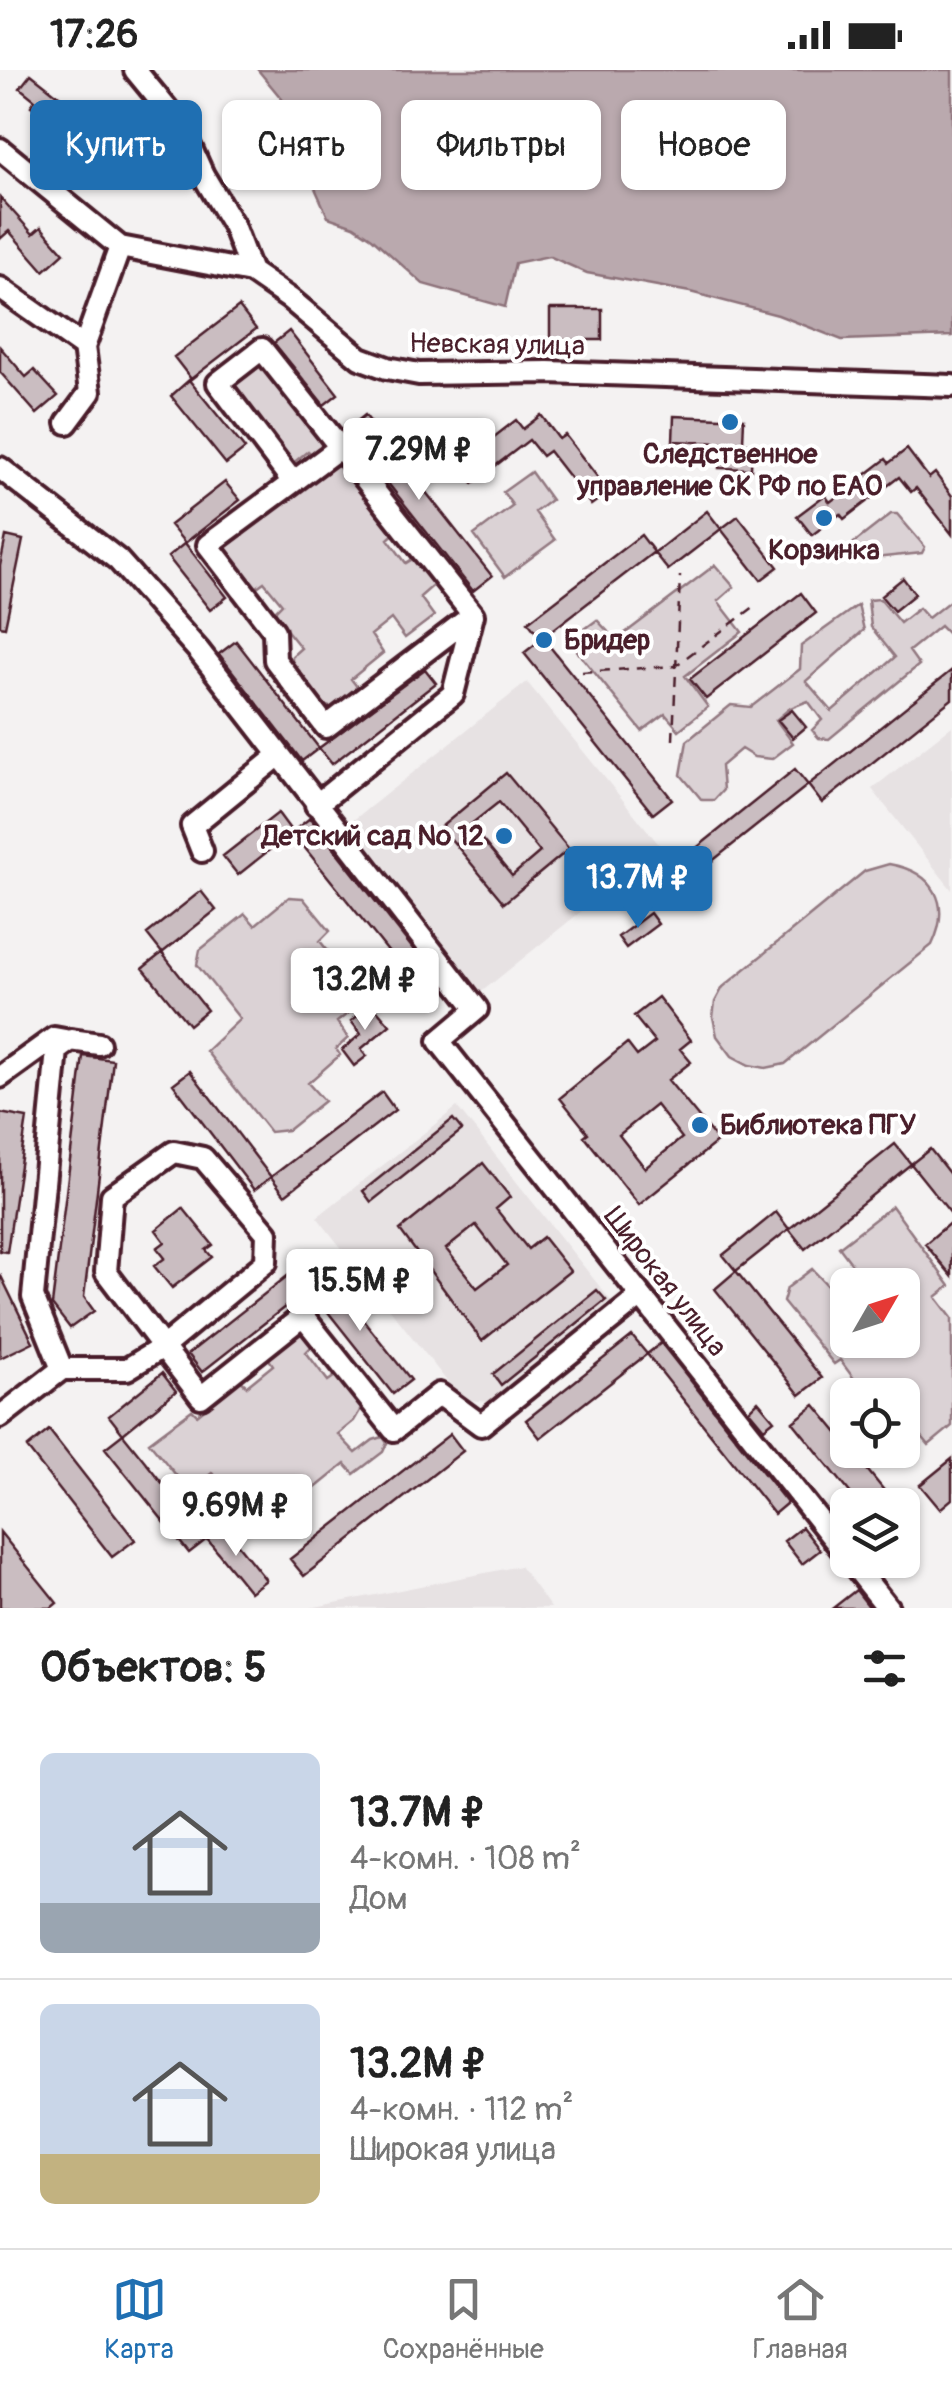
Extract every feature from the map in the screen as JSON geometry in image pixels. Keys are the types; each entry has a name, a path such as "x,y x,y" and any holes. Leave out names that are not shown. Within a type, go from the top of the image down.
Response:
{"street":[{"path":"135,70 181,126 233,226 251,272"},
{"path":"0,149 120,248 84,346 90,392 68,423"},
{"name":"Невская улица","path":"120,248 251,272 360,358 419,374 548,372 952,386"},
{"path":"0,288 84,346"},
{"path":"293,482 218,383 262,349 473,616"},
{"path":"340,448 208,545 274,630 274,660 326,727 473,616"},
{"path":"0,468 118,560 199,651 316,805 453,694 473,616"},
{"path":"202,851 192,826 278,756"},
{"name":"Широкая улица","path":"316,805 477,1009 439,1041 830,1534"},
{"path":"0,1078 54,1038 99,1044"},
{"path":"62,1369 32,1297 57,1050 72,1040"},
{"path":"0,1417 62,1369 127,1369 163,1347 266,1262 268,1232 204,1158 174,1152 112,1196 106,1272 163,1347 201,1397 303,1316 394,1430 440,1394 481,1425 641,1296"},
{"name":"Широкая улица","path":"865,1578 888,1608"}],"path":[{"path":"673,740 680,576"},
{"path":"582,672 674,666 755,606"}],"shaded area":[{"path":"258,70 952,70 952,336 842,340 778,315 690,292 587,273 549,256 515,263 505,307 423,284 372,238 354,226 328,217 316,190 381,190 381,100 283,100"},
{"path":"259,360 327,446 316,459 308,451 292,464 228,384"},
{"path":"341,459 397,531 388,539 406,563 416,557 436,583 420,597 434,616 405,638 391,619 371,635 383,653 351,679 358,688 334,708 322,705 292,665 292,656 301,648 273,613 282,604 264,582 253,590 223,550"},
{"path":"531,472 551,500 535,512 555,540 505,577 474,535 513,506 503,492"},
{"path":"891,514 897,514 925,547 922,553 855,560 849,553 850,546"},
{"path":"715,565 734,587 718,601 742,632 685,676 708,707 679,730 665,714 642,731 577,651 578,634 597,620 616,640"},
{"path":"880,599 900,623 919,608 928,618 952,599 952,638 940,626 909,651 919,665 829,739 819,738 812,730 822,720 808,701 790,708 776,720 793,743 772,759 754,757 741,749 721,766 723,790 714,800 702,800 681,775 687,741 731,705 751,707 800,669 801,646 858,605 864,630 806,681 832,711 895,657 871,627 868,600"},
{"name":"Детский сад № 12","path":"527,682 661,847 480,993 346,826"},
{"path":"952,726 952,890 872,789"},
{"path":"889,864 918,874 935,892 940,916 932,945 785,1064 766,1068 732,1056 717,1036 713,1017 723,987 865,871"},
{"path":"289,897 303,898 330,931 320,941 343,970 328,986 341,1001 357,989 365,1000 337,1022 348,1038 336,1049 340,1055 308,1083 324,1101 288,1130 270,1132 206,1051 240,1019 197,965 200,950 245,914 255,925"},
{"path":"457,1107 612,1302 488,1402 461,1399 317,1217"},
{"path":"892,1206 950,1286 936,1297 952,1318 952,1426 929,1445 920,1434 920,1378 853,1378 840,1360 834,1364 783,1302 787,1288 812,1269 830,1286 830,1358 920,1358 920,1268 854,1267 839,1247"},
{"path":"296,1331 305,1332 314,1344 306,1352 328,1381 338,1374 362,1407 354,1421 338,1434 356,1453 373,1440 383,1437 387,1443 383,1452 354,1474 345,1464 303,1498 311,1508 277,1534 263,1533 246,1511 256,1502 241,1483 229,1492 212,1473 189,1491 149,1442 192,1410 197,1415 240,1380 247,1386 273,1365 266,1355"},
{"path":"520,1566 551,1608 310,1608"}],"building":[{"path":"31,74 59,96 56,100 35,100 20,88"},
{"path":"0,197 33,234 41,227 64,253 44,271 9,231 0,239"},
{"path":"239,307 256,329 191,379 174,357"},
{"path":"550,309 602,309 602,340 550,340"},
{"path":"289,331 338,394 324,405 274,343"},
{"path":"0,347 26,377 34,370 58,396 37,414 0,372"},
{"path":"189,380 245,449 226,464 171,396"},
{"path":"365,415 492,576 473,591 346,430"},
{"path":"541,415 559,439 565,435 609,492 591,505 549,451 542,456 529,440 473,483 459,464 516,420 523,429"},
{"path":"674,416 744,419 743,443 752,444 751,469 719,468 720,443 673,441"},
{"path":"907,449 929,478 935,473 952,496 952,534 916,488 911,492 899,477 844,519 840,514 812,535 797,516 825,495 830,502 886,459 889,463"},
{"path":"225,482 240,500 185,543 170,525"},
{"path":"707,511 721,529 668,570 654,553"},
{"path":"738,516 778,567 761,580 721,529"},
{"path":"641,535 654,552 541,639 528,622"},
{"path":"6,536 23,540 5,627 0,626 0,566"},
{"path":"185,543 227,597 210,610 168,557"},
{"path":"903,578 915,594 894,611 881,596"},
{"path":"801,593 816,613 706,699 690,679"},
{"path":"543,638 672,799 653,814 524,653"},
{"path":"236,641 319,748 302,761 219,654"},
{"path":"425,669 436,683 332,764 319,748"},
{"path":"952,670 952,699 822,803 808,785"},
{"path":"792,710 806,727 793,738 778,720"},
{"path":"795,769 808,785 701,870 689,854"},
{"path":"506,773 569,849 504,903 441,827","holes":["499,802 540,852 512,876 470,825"]},
{"path":"278,813 292,832 238,875 223,856"},
{"path":"310,818 435,977 419,990 292,832"},
{"path":"201,891 216,910 162,953 147,934"},
{"path":"650,913 658,924 626,948 618,937"},
{"path":"162,953 207,1010 189,1025 143,968"},
{"path":"658,997 691,1040 680,1049 691,1062 668,1080 718,1141 639,1205 584,1136 588,1133 560,1098 627,1043 637,1056 655,1042 634,1016","holes":["656,1105 682,1138 645,1168 619,1135"]},
{"path":"372,1004 390,1025 361,1049 367,1056 354,1066 342,1050 361,1034 351,1021"},
{"path":"83,1056 113,1060 84,1297 94,1311 70,1328 52,1305"},
{"path":"190,1071 271,1177 254,1190 173,1084"},
{"path":"382,1092 395,1110 285,1195 271,1177"},
{"path":"0,1113 27,1118 7,1252 0,1251"},
{"path":"453,1119 462,1130 371,1202 363,1191"},
{"path":"895,1144 911,1164 805,1249 789,1229"},
{"path":"930,1149 952,1177 952,1215 911,1164"},
{"path":"483,1163 510,1197 496,1209 528,1249 543,1237 570,1271 482,1341 400,1230","holes":["476,1225 507,1265 477,1288 446,1249"]},
{"path":"183,1208 213,1245 206,1250 212,1257 172,1288 154,1266 165,1258 157,1248 165,1242 156,1230"},
{"path":"776,1212 789,1229 736,1271 723,1255"},
{"path":"952,1221 952,1276 925,1244"},
{"path":"295,1270 309,1288 202,1372 188,1354"},
{"path":"736,1271 822,1378 800,1395 715,1289"},
{"path":"0,1274 33,1342 0,1358"},
{"path":"327,1274 411,1380 393,1394 309,1288"},
{"path":"597,1290 606,1300 501,1385 493,1374"},
{"path":"632,1336 647,1354 540,1438 526,1420"},
{"path":"661,1343 787,1503 774,1514 647,1354"},
{"path":"162,1373 176,1391 123,1434 109,1416"},
{"path":"758,1401 774,1420 764,1428 749,1410"},
{"path":"815,1405 830,1423 830,1468 793,1422"},
{"path":"49,1430 135,1540 112,1557 27,1448"},
{"path":"123,1434 207,1539 189,1553 105,1448"},
{"path":"450,1434 463,1451 304,1576 290,1559"},
{"path":"952,1459 952,1499 940,1509 920,1485"},
{"path":"830,1468 866,1468 882,1488 846,1488"},
{"path":"223,1526 266,1580 250,1592 207,1539"},
{"path":"802,1527 820,1550 802,1564 784,1541"},
{"path":"0,1532 57,1603 51,1608 0,1608"},
{"path":"856,1590 870,1608 833,1608"}],"place":[{"name":"Следственное управление СК РФ по ЕАО","path":"730,422"},
{"name":"Корзинка","path":"824,518"},
{"name":"Бридер","path":"544,640"},
{"name":"Детский сад № 12","path":"504,836"},
{"name":"Библиотека ПГУ","path":"700,1125"}]}
